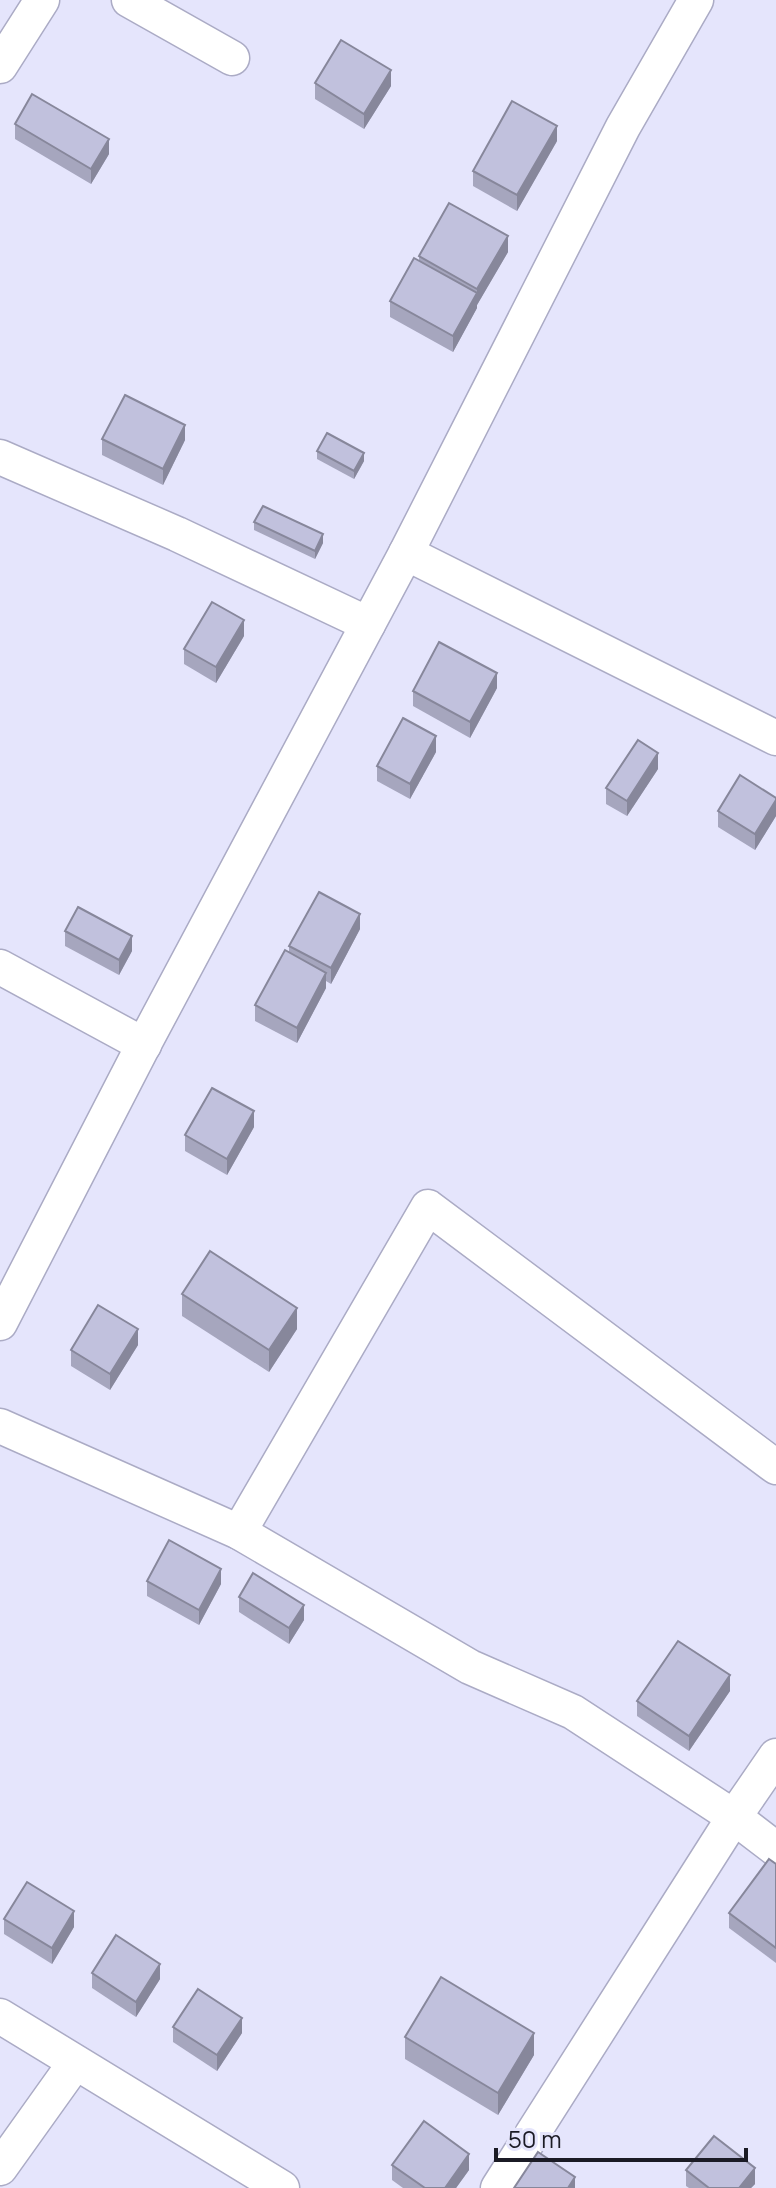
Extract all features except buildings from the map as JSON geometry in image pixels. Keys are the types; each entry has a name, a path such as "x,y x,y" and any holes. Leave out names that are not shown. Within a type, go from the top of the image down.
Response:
{"street":[{"path":"0,66 42,0"},
{"path":"129,0 232,58"},
{"path":"0,1323 406,553 623,127 696,0"},
{"path":"0,457 177,534 368,624"},
{"path":"406,553 776,738"},
{"path":"0,967 144,1045"},
{"path":"239,1532 428,1207 776,1467"},
{"path":"0,1426 239,1532 470,1667 573,1712 734,1817 776,1849"},
{"path":"498,2188 776,1756"},
{"path":"0,2016 282,2188"},
{"path":"0,2168 75,2063"}]}
